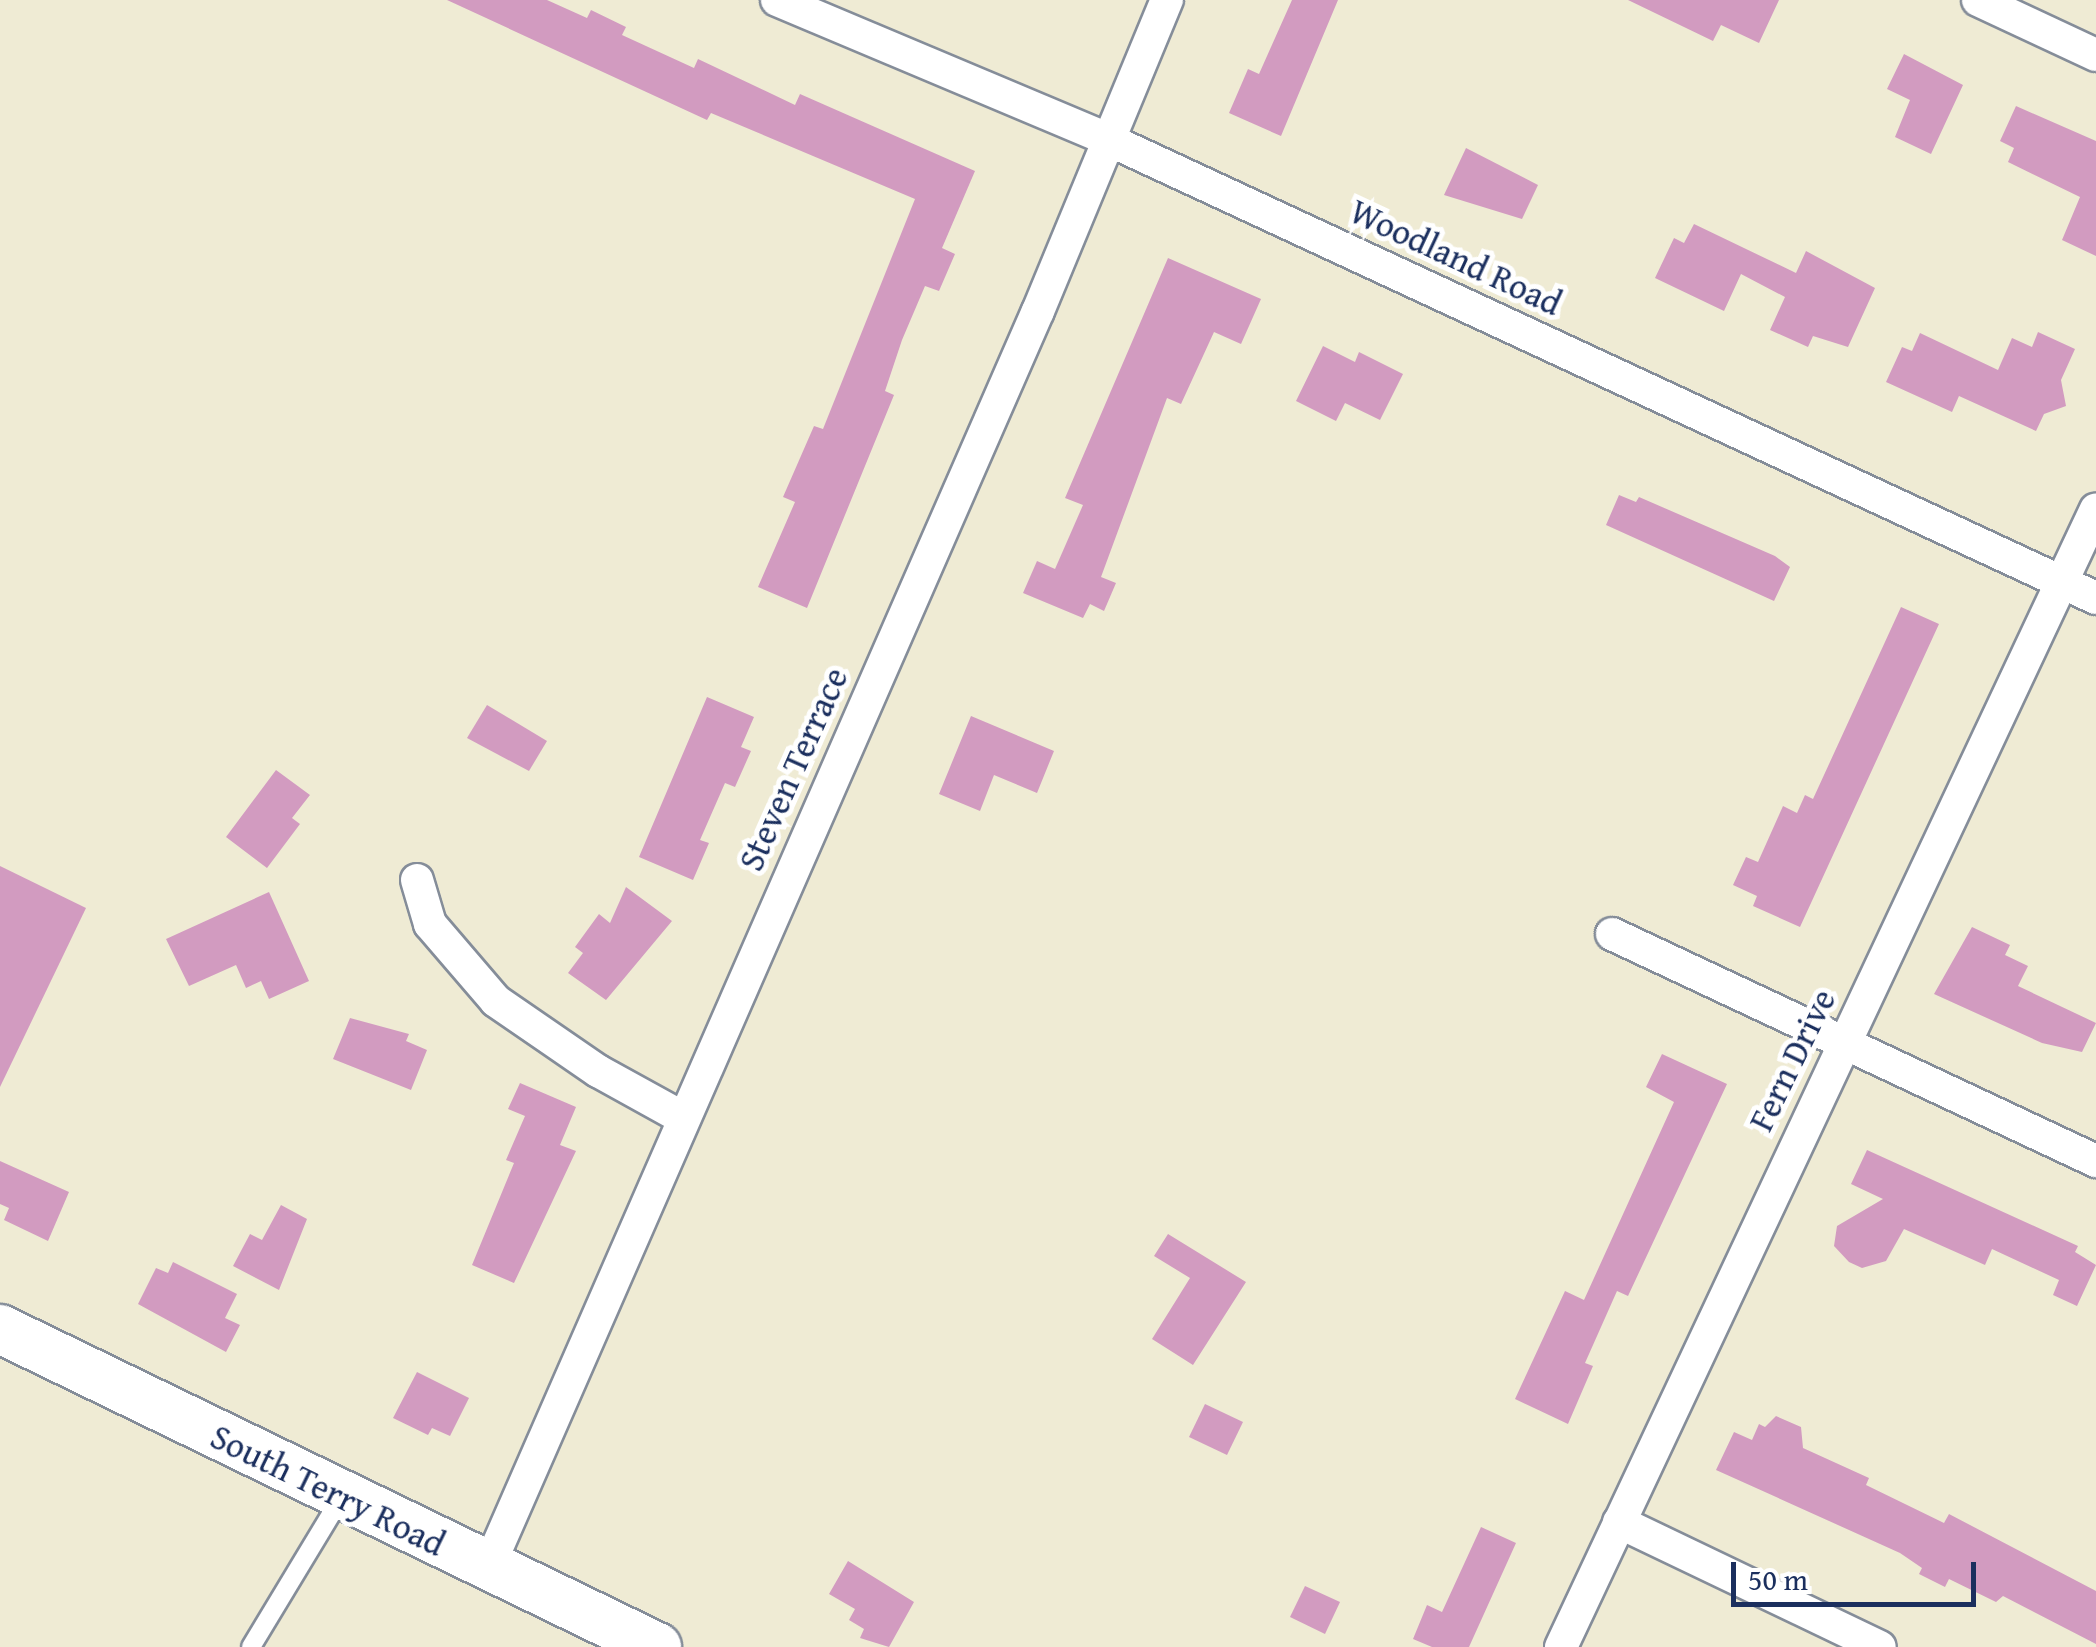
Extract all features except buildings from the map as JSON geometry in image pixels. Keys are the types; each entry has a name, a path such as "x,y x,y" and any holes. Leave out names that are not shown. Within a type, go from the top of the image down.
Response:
{"street":[{"name":"Woodland Road","path":"778,0 1107,139 2096,598"},
{"name":"Steven Terrace","path":"488,1568 1167,0"},
{"path":"1978,0 2096,55"},
{"name":"Fern Drive","path":"1562,1647 2096,509"},
{"path":"416,880 430,924 496,1001 683,1118"},
{"path":"1612,934 2096,1162"},
{"name":"South Terry Road","path":"0,1330 656,1647"},
{"path":"1619,1522 1880,1647"}],"lane":[{"path":"251,1647 341,1496"}]}
